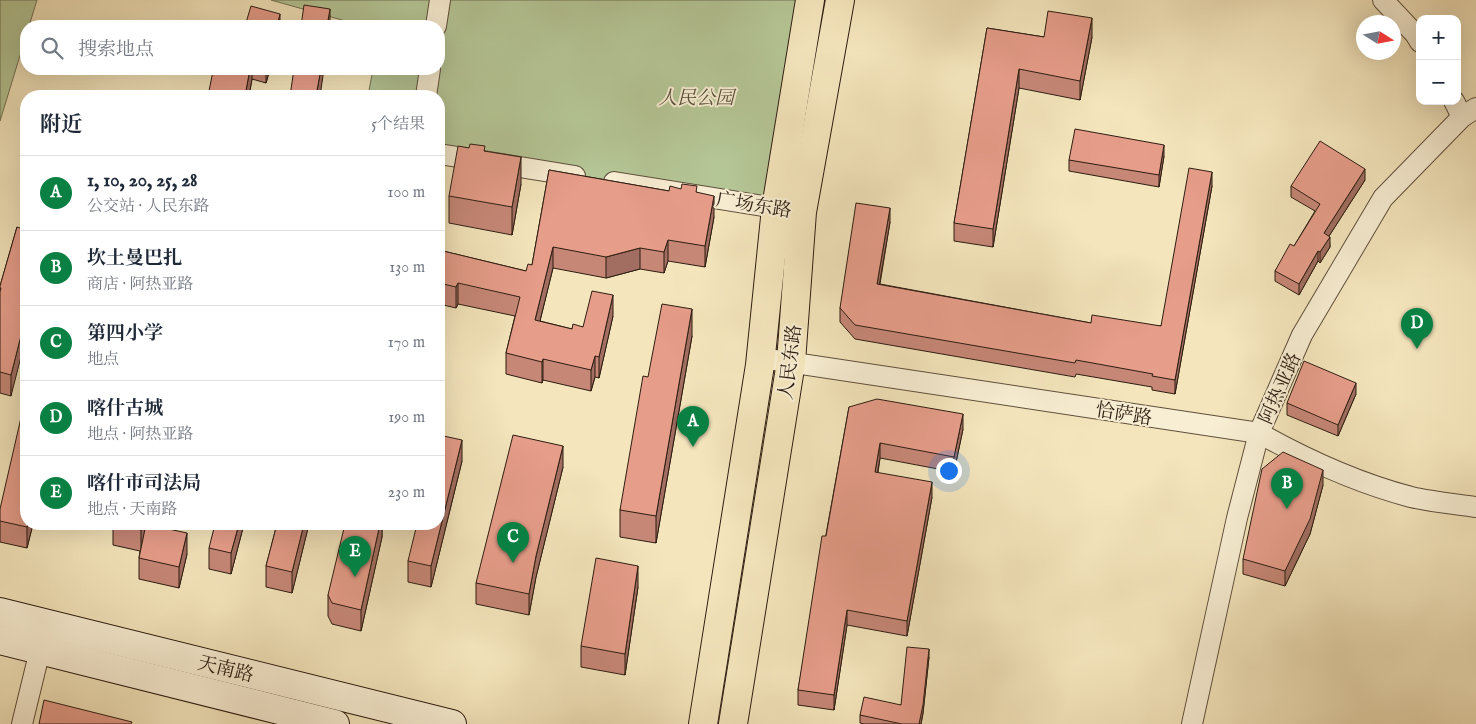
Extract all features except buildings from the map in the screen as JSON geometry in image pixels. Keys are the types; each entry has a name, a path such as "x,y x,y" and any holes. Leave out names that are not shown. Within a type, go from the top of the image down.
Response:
{"main road":[{"name":"人民东路","path":"733,724 791,362 789,210 810,0"},
{"name":"人民东路","path":"703,724 761,358 789,210 840,0"}],"street":[{"path":"437,20 440,0"},
{"path":"1383,0 1416,36"},
{"path":"427,90 429,75"},
{"name":"阿热亚路","path":"1192,724 1237,518 1259,433 1302,335 1384,198 1464,109"},
{"name":"广场东路","path":"445,155 789,210"},
{"name":"恰萨路","path":"761,358 1259,433 1345,476 1412,497 1476,507"},
{"name":"天南路","path":"0,612 452,724"},
{"name":"天南路","path":"0,640 335,724"},
{"path":"22,724 40,650"}],"green space":[{"path":"0,0 37,0 31,20 20,20 20,56 0,121"},
{"name":"人民公园","path":"271,0 810,0 776,208 445,155 445,90 369,90 372,75 445,75 445,20 342,20"}],"place":[{"name":"喀什古城","path":"1417,349"},
{"name":"1, 10, 20, 25, 28","path":"693,447"},
{"name":"坎土曼巴扎","path":"1287,509"},
{"name":"第四小学","path":"513,563"},
{"name":"喀什市司法局","path":"355,577"}]}
